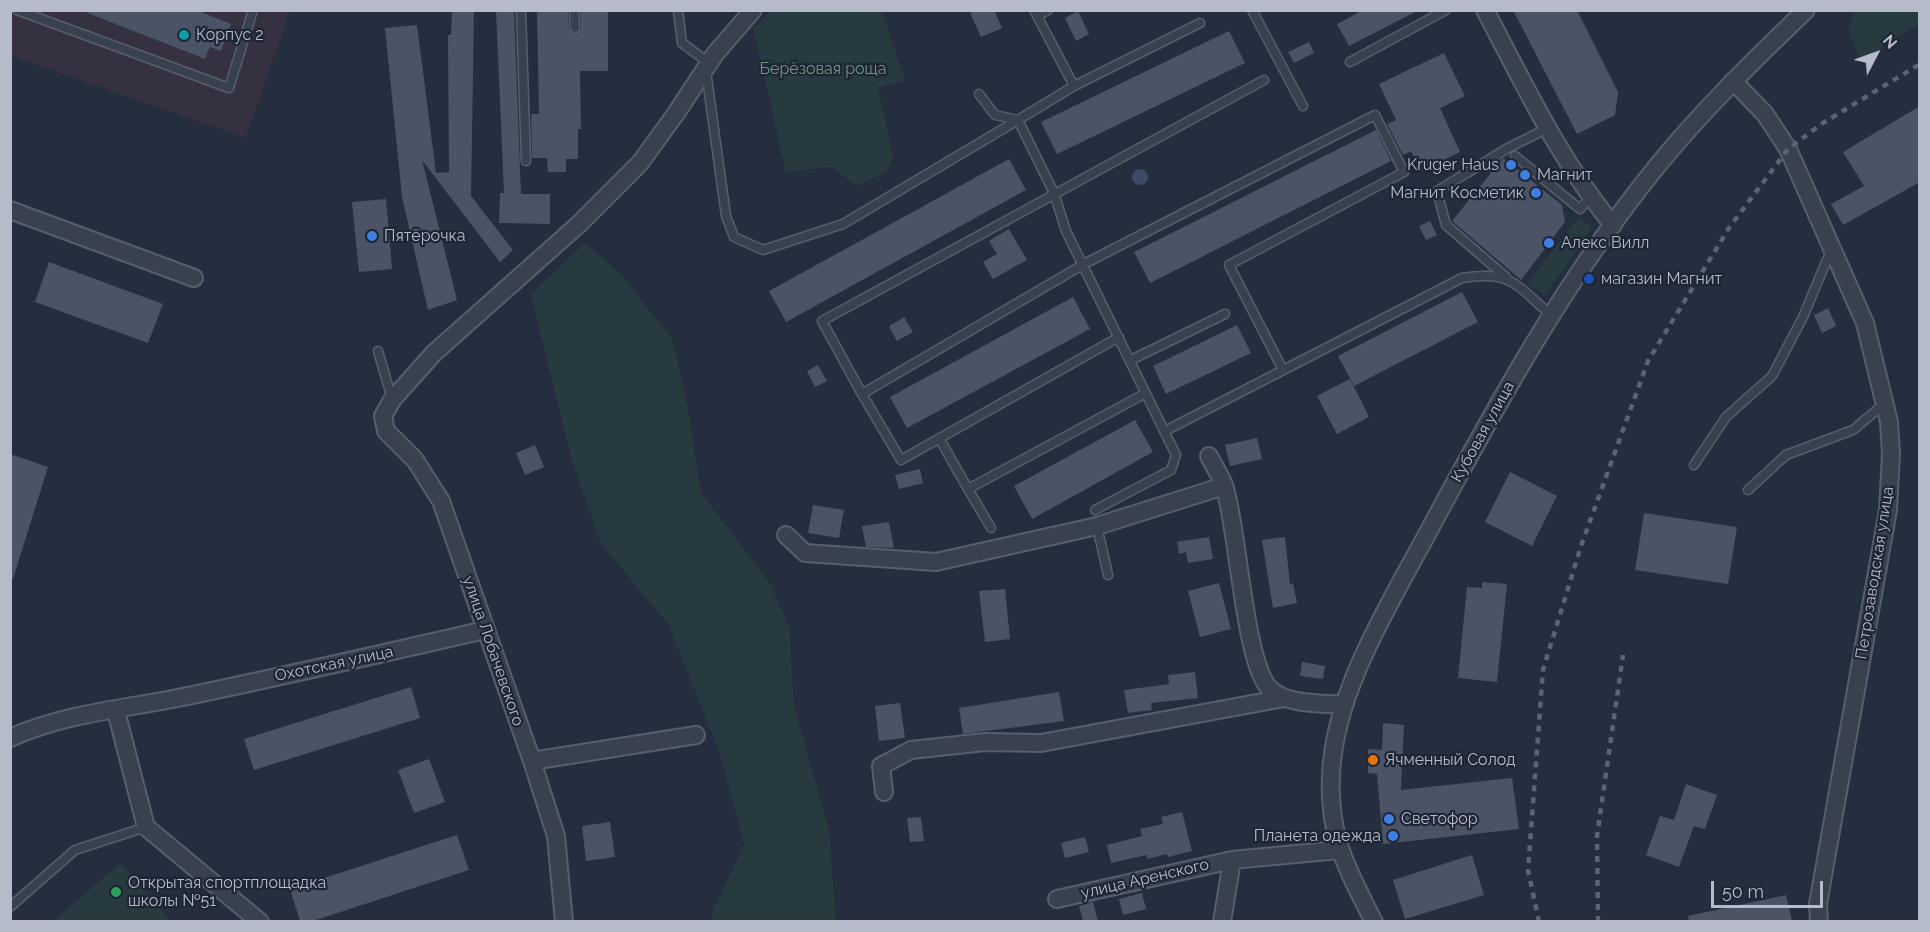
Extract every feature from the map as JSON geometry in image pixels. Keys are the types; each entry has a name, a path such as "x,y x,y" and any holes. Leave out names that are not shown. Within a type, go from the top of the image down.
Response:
{"street":[{"path":"392,400 434,353 578,225 640,163 707,66 753,10"},
{"path":"1485,10 1548,128 1590,198 1613,225"},
{"name":"Кубовая улица","path":"1374,921 1339,850 1333,825 1331,775 1342,705 1396,591 1499,400 1551,315 1613,225 1657,167 1733,81 1806,10"},
{"name":"Петрозаводская улица","path":"1733,81 1765,114 1788,149 1865,323 1885,403 1891,454 1888,510 1818,904 1819,921"},
{"path":"10,210 194,278"},
{"name":"улица Лобачевского","path":"392,400 383,416 386,431 415,460 441,501 532,761 556,836 564,921"},
{"path":"1209,456 1224,486 1250,630 1262,673 1269,689 1284,698"},
{"path":"786,535 805,553 936,562 1224,486"},
{"name":"Охотская улица","path":"11,737 43,724 98,711 116,711 485,630"},
{"path":"884,792 881,766 889,759 911,750 985,742 1041,743 1284,698 1342,705"},
{"path":"116,711 146,827 260,921"},
{"path":"532,761 696,735"},
{"name":"улица Аренского","path":"1057,899 1232,860 1339,850"},
{"name":"улица Аренского","path":"1222,921 1232,860"}],"lane":[{"path":"17,10 229,88 253,10"},
{"path":"521,10 526,161"},
{"path":"574,10 575,28"},
{"path":"678,10 681,43 707,66 726,216 734,237 763,250 843,224 1074,86 1200,23"},
{"path":"1048,10 1035,13 1074,86"},
{"path":"1252,10 1303,106"},
{"path":"1350,62 1446,10"},
{"path":"1119,337 901,460 822,321 1264,80"},
{"path":"980,94 995,115 1017,120"},
{"path":"862,394 1084,264 1375,115 1404,172 1229,265 1283,370"},
{"path":"1017,120 1054,193 1066,231 1176,455 1171,470 1096,518 1108,575"},
{"path":"1548,128 1508,148 1437,191 1446,225 1551,315"},
{"path":"1515,156 1580,209 1590,198"},
{"path":"1694,465 1726,417 1772,376 1803,317 1831,249"},
{"path":"1165,431 1462,278 1487,274 1507,278"},
{"path":"1131,360 1225,314"},
{"path":"378,351 392,400"},
{"path":"968,489 1146,393"},
{"path":"1748,490 1786,455 1852,430 1885,403"},
{"path":"939,438 991,528"},
{"path":"10,907 75,850 146,827"}],"shaded area":[{"path":"11,11 290,11 246,138 11,56"}],"green space":[{"name":"Берёзовая роща","path":"772,11 882,11 905,81 878,87 893,156 886,173 857,186 831,167 786,172 753,28"},
{"path":"1854,11 1919,11 1919,24 1862,63 1848,32"},
{"path":"1579,216 1592,228 1545,295 1527,284"},
{"path":"585,243 622,275 673,341 688,409 701,493 769,582 789,626 794,705 829,831 836,921 711,921 713,910 744,845 720,754 668,624 600,542 571,457 531,294"},
{"name":"Открытая спортплощадка школы №51","path":"120,863 171,921 54,921"}],"water":[{"path":"1140,169 1146,171 1148,177 1146,183 1140,185 1134,183 1132,177 1134,171"}],"building":[{"name":"Корпус 2","path":"80,10 196,10 231,24 221,51 210,47 205,59"},
{"path":"452,10 474,10 471,196 513,250 500,262 422,160 457,300 428,310 402,197 385,28 417,25 436,173 449,172 448,35 451,35"},
{"path":"496,10 514,10 521,194 550,194 550,224 499,223 500,193 504,193"},
{"path":"537,10 568,10 569,29 575,34 581,30 580,10 608,10 608,71 580,71 581,129 578,129 578,159 566,159 566,172 548,172 547,158 532,158 531,114 539,114"},
{"path":"969,10 994,10 1002,28 981,37"},
{"path":"1363,10 1419,10 1349,46 1337,24"},
{"path":"1513,10 1577,10 1618,92 1615,115 1577,134"},
{"path":"1078,11 1089,34 1076,41 1065,18"},
{"path":"1229,31 1245,63 1057,154 1041,122"},
{"path":"1309,42 1314,53 1294,63 1288,52"},
{"path":"1444,53 1465,96 1440,108 1460,152 1421,171 1411,151 1403,155 1387,124 1396,120 1379,84"},
{"path":"1920,106 1920,182 1843,225 1831,204 1864,186 1843,152"},
{"path":"1376,130 1391,161 1150,283 1134,252"},
{"path":"1503,158 1562,205 1565,222 1521,280 1452,221"},
{"path":"1009,159 1026,190 786,322 769,291"},
{"name":"Пятёрочка","path":"386,199 392,269 359,272 352,202"},
{"path":"1430,221 1437,235 1426,240 1419,226"},
{"path":"1009,229 1027,260 993,279 983,262 997,254 989,241"},
{"path":"49,262 163,304 148,343 35,302"},
{"path":"1462,292 1478,322 1354,386 1338,356"},
{"path":"1073,297 1090,329 907,428 890,397"},
{"path":"1828,308 1836,326 1822,333 1814,315"},
{"path":"904,317 913,332 897,341 889,326"},
{"path":"1237,325 1251,353 1166,394 1153,366"},
{"path":"818,365 827,381 815,387 807,371"},
{"path":"1350,379 1369,417 1337,434 1317,396"},
{"path":"1135,420 1153,452 1032,519 1014,486"},
{"path":"1257,438 1262,459 1230,466 1225,445"},
{"path":"535,445 544,467 525,475 516,453"},
{"path":"10,454 48,467 13,579 10,578"},
{"path":"920,469 923,483 899,489 895,475"},
{"path":"1510,472 1557,496 1532,546 1485,522"},
{"path":"813,505 844,510 839,538 808,533"},
{"path":"1644,513 1737,527 1728,584 1635,570"},
{"path":"889,522 894,548 866,547 862,526"},
{"path":"1209,537 1213,559 1188,563 1186,552 1179,554 1177,542"},
{"path":"1285,537 1290,584 1293,583 1297,603 1273,608 1262,540"},
{"path":"1482,582 1507,584 1497,682 1458,678 1467,587 1482,588"},
{"path":"1219,583 1231,629 1200,637 1188,591"},
{"path":"1005,589 1010,639 985,642 979,591"},
{"path":"1302,662 1325,666 1323,679 1300,676"},
{"path":"1195,672 1198,698 1151,703 1152,710 1128,713 1124,690 1169,684 1168,675"},
{"path":"411,687 420,718 254,770 244,739"},
{"path":"1059,692 1064,721 963,734 959,708"},
{"path":"900,703 905,738 879,741 875,706"},
{"path":"1383,723 1404,725 1401,790 1512,778 1519,829 1383,844 1377,774 1368,773 1368,749 1382,750"},
{"path":"429,759 445,802 414,813 398,770"},
{"path":"1686,784 1717,795 1705,829 1694,826 1679,867 1646,855 1660,816 1674,820"},
{"path":"1182,812 1192,851 1147,859 1147,855 1111,863 1107,845 1142,836 1140,829 1163,824 1161,817"},
{"path":"921,817 924,841 910,842 907,818"},
{"path":"610,822 615,857 586,861 582,826"},
{"path":"457,835 469,870 313,921 300,921 290,889"},
{"path":"1085,837 1089,852 1065,858 1061,843"},
{"path":"1472,855 1484,895 1405,919 1393,880"},
{"path":"1142,893 1146,909 1123,915 1119,899"},
{"path":"1786,895 1792,921 1689,921 1688,916"},
{"path":"1093,902 1098,921 1083,921 1079,906"}],"railway":[{"path":"1539,922 1528,870 1543,670 1581,546 1648,361 1729,228 1788,149 1823,123 1920,64"},
{"path":"1598,922 1597,836 1623,655"}],"place":[{"name":"Корпус 2","path":"184,35"},
{"name":"Kruger Haus","path":"1511,165"},
{"name":"Магнит","path":"1525,175"},
{"name":"Магнит Косметик","path":"1536,193"},
{"name":"Пятёрочка","path":"372,236"},
{"name":"Алекс Вилл","path":"1549,243"},
{"name":"магазин Магнит","path":"1589,279"},
{"name":"Ячменный Солод","path":"1373,760"},
{"name":"Светофор","path":"1389,819"},
{"name":"Планета одежда","path":"1393,836"},
{"name":"Открытая спортплощадка школы №51","path":"116,892"}]}
